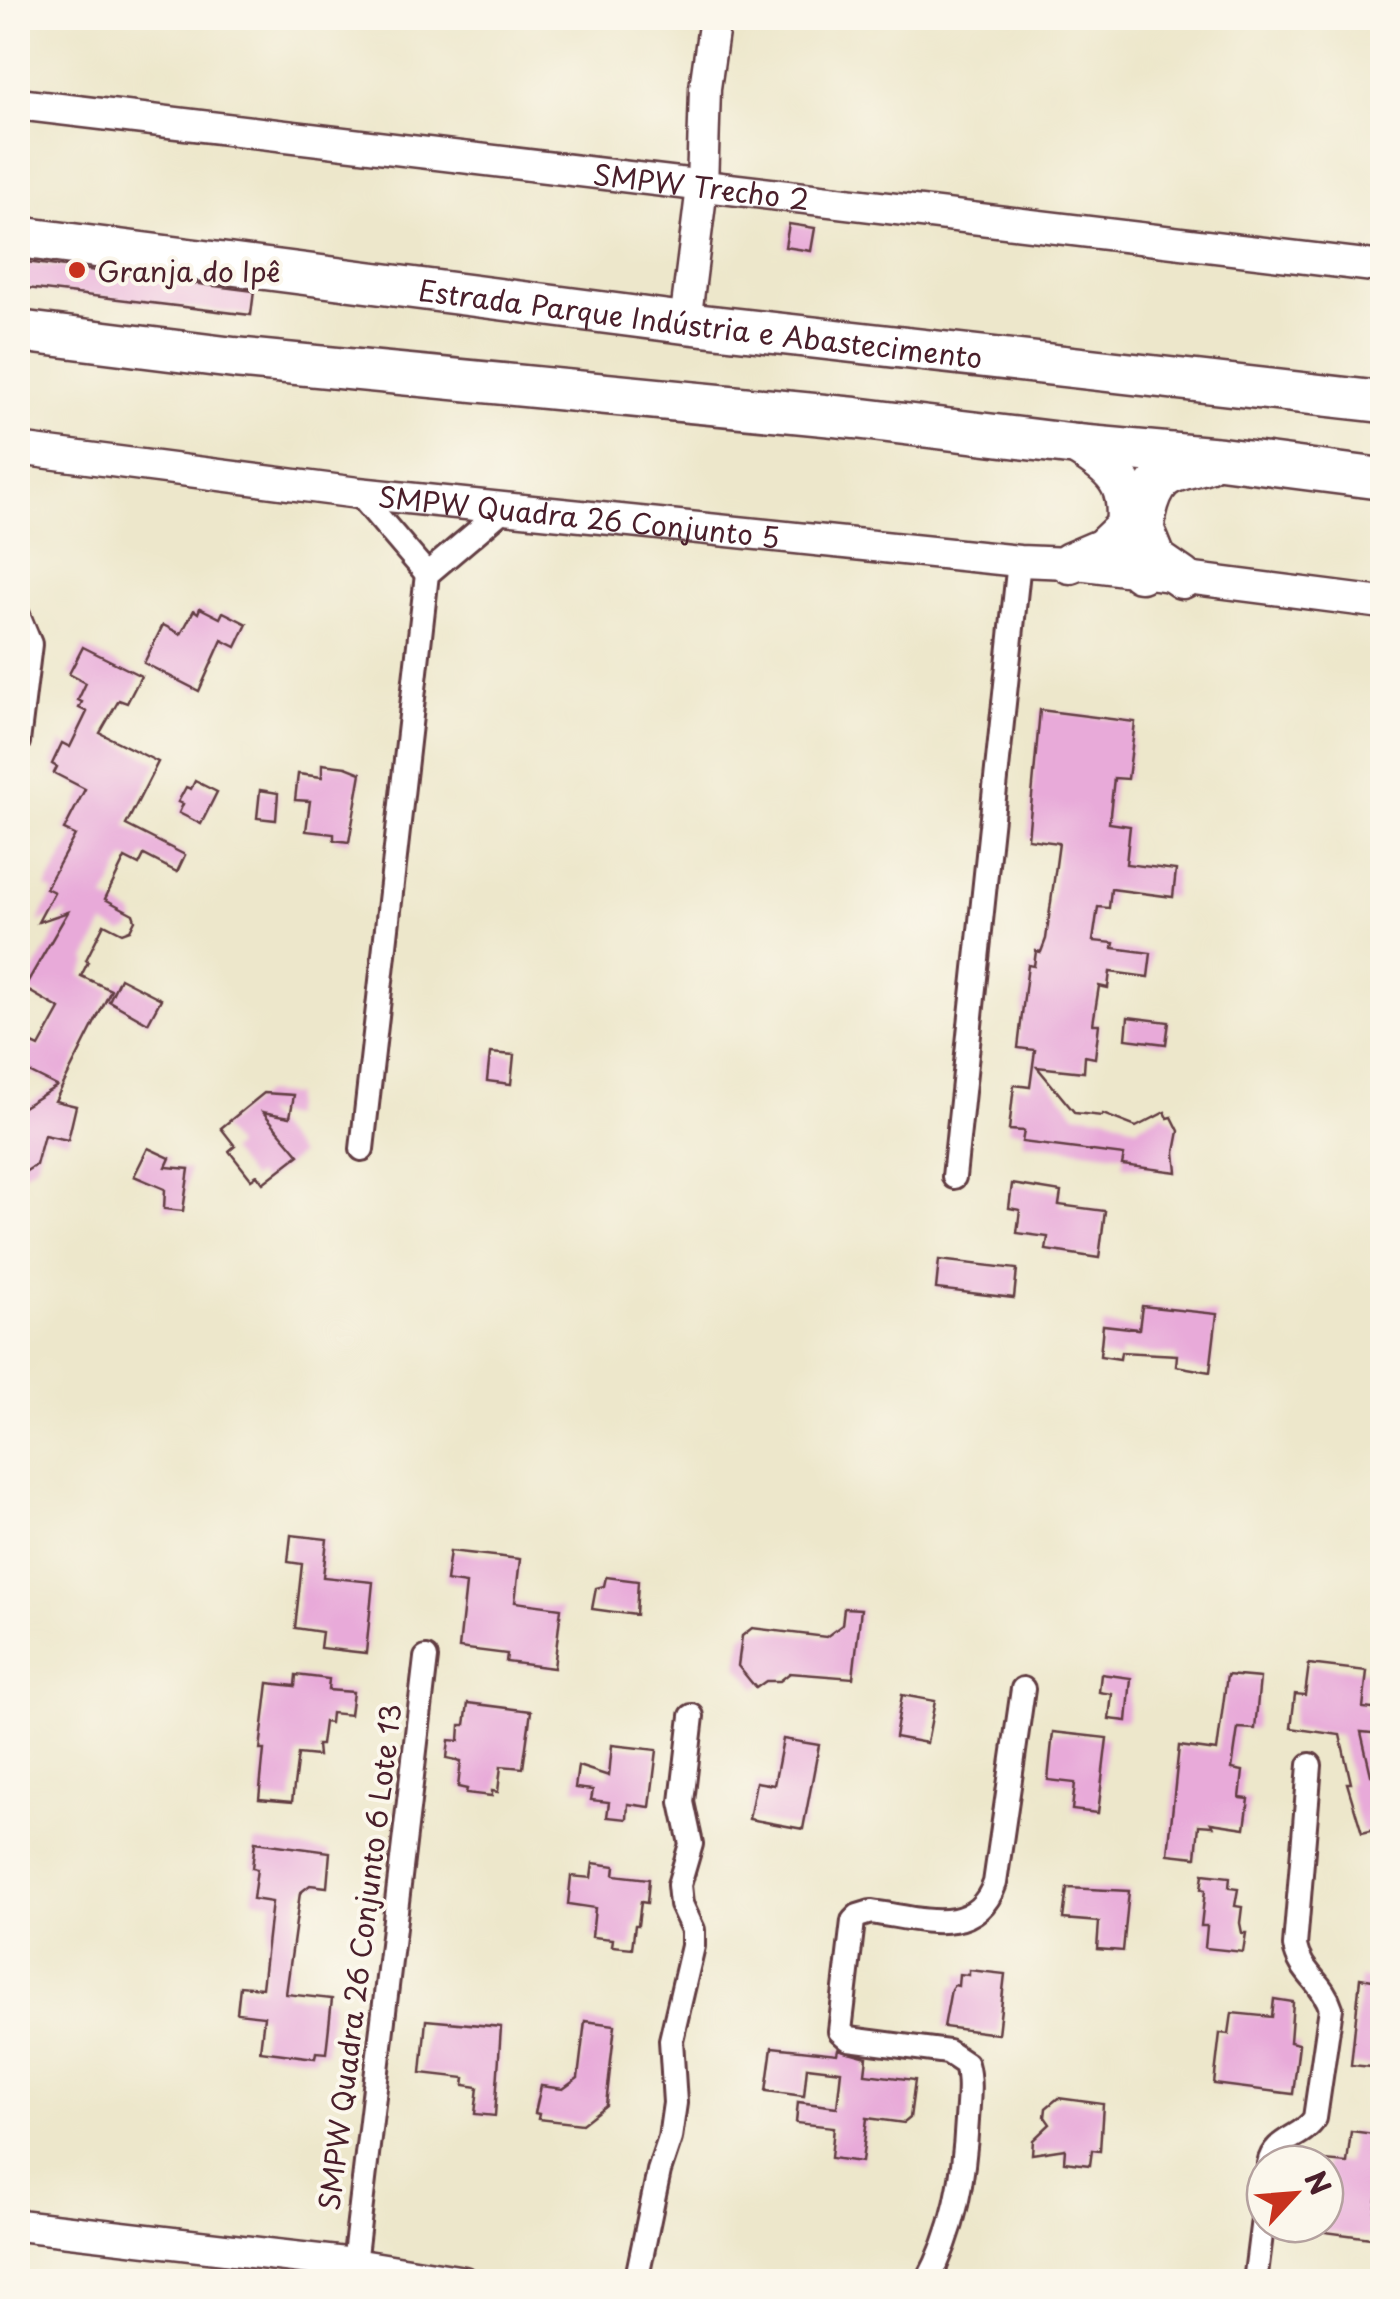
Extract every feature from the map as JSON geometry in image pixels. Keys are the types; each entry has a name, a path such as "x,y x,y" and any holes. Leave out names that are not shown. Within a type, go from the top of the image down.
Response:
{"highway":[{"name":"Estrada Parque Indústria e Abastecimento","path":"18,237 685,323 1364,400"},
{"path":"18,331 234,358 855,418 1382,479"},
{"path":"1364,400 1382,374"},
{"path":"1077,445 1110,466 1119,478 1136,530 1156,560 1182,578"},
{"path":"1130,571 1136,530 1160,481 1167,475 1221,458"},
{"path":"1070,563 1136,530"}],"street":[{"path":"685,323 702,187 705,88 715,18"},
{"name":"SMPW Trecho 2","path":"18,104 1382,267"},
{"name":"SMPW Quadra 26 Conjunto 5","path":"20,452 358,493 1070,563 1382,603"},
{"path":"358,493 426,574"},
{"path":"362,1148 426,574 505,508"},
{"path":"954,1177 1019,561"},
{"path":"18,616 30,644 18,742"},
{"name":"SMPW Quadra 26 Conjunto 6 Lote 13","path":"354,2264 426,1658"},
{"path":"927,2282 949,2237 958,2202 969,2076 966,2064 948,2052 849,2039 840,2031 853,1921 871,1912 958,1922 984,1908 995,1884 1024,1689"},
{"path":"636,2282 659,2171 670,2138 675,2104 671,2040 693,1946 693,1930 681,1904 679,1884 691,1844 682,1802 692,1716"},
{"path":"1279,2144 1307,2130 1315,2118 1331,2008 1326,1994 1302,1970 1295,1946 1310,1765"},
{"path":"18,2224 354,2264 464,2282"},
{"path":"1256,2282 1260,2244"}],"building":[{"path":"789,224 815,228 811,251 785,247"},
{"name":"Granja do Ipê","path":"18,261 254,291 251,315 18,287"},
{"path":"200,608 220,618 223,612 247,624 236,647 222,640 199,691 144,663 163,625 181,634 194,610 198,613"},
{"path":"83,647 141,676 127,703 119,700 100,733 158,762 126,825 185,855 177,872 144,855 139,865 125,858 105,899 133,914 135,920 130,930 122,933 104,924 81,976 111,990 55,1101 76,1106 68,1140 44,1135 36,1165 18,1176 18,1110 57,1086 25,1070 28,1065 18,1058 26,1041 39,1047 60,1009 24,988 68,912 38,922 54,892 46,888 75,835 64,830 85,789 54,773 57,767 52,764 62,743 70,747 87,712 79,708 82,702 78,700 86,683 69,674"},
{"path":"1040,710 1135,722 1128,779 1114,778 1109,823 1130,826 1126,864 1176,870 1173,897 1111,889 1109,908 1098,907 1093,941 1151,953 1148,977 1110,972 1108,988 1099,986 1093,1024 1099,1024 1095,1058 1085,1056 1084,1072 1037,1067 1075,1113 1103,1114 1136,1127 1165,1112 1168,1118 1172,1117 1179,1131 1177,1172 1122,1165 1124,1155 1022,1142 1024,1131 1009,1130 1014,1085 1030,1087 1035,1050 1018,1048 1025,989 1028,965 1034,966 1036,951 1041,952 1046,939 1059,843 1028,839"},
{"path":"322,764 361,773 349,842 334,840 334,834 306,831 310,801 295,800 298,774 322,777"},
{"path":"195,781 217,792 201,824 179,813 183,804 178,802 186,787 191,789"},
{"path":"260,790 278,793 276,820 257,818"},
{"path":"120,978 161,999 148,1023 109,1001"},
{"path":"1128,1017 1169,1022 1166,1044 1126,1039"},
{"path":"490,1053 514,1055 511,1084 487,1081"},
{"path":"264,1093 294,1095 290,1117 263,1112 299,1155 263,1183 257,1175 251,1179 229,1151 235,1146 221,1128"},
{"path":"148,1148 170,1158 166,1167 189,1169 183,1211 164,1209 165,1189 134,1176"},
{"path":"1012,1184 1061,1192 1059,1205 1105,1211 1099,1258 1046,1250 1048,1237 1017,1233 1020,1210 1009,1208"},
{"path":"939,1260 1017,1269 1014,1298 936,1289"},
{"path":"1142,1306 1217,1314 1210,1372 1176,1366 1177,1355 1121,1352 1120,1359 1100,1356 1103,1325 1139,1329"},
{"path":"291,1535 327,1539 323,1577 373,1582 366,1653 320,1648 322,1632 295,1628 302,1564 288,1562"},
{"path":"450,1551 520,1559 515,1602 561,1608 554,1668 506,1662 507,1654 459,1648 466,1584 446,1581"},
{"path":"606,1577 638,1581 636,1615 592,1609 596,1588 604,1586"},
{"path":"844,1608 861,1609 853,1678 790,1673 780,1681 766,1681 756,1688 738,1666 742,1636 752,1628 826,1637 842,1625"},
{"path":"1309,1664 1367,1671 1363,1708 1382,1710 1382,1734 1361,1732 1371,1775 1382,1772 1382,1828 1362,1833 1347,1783 1351,1783 1340,1735 1291,1728 1295,1694 1305,1695"},
{"path":"1101,1674 1131,1678 1127,1721 1109,1719 1112,1694 1099,1692"},
{"path":"296,1675 329,1679 328,1690 353,1692 350,1715 331,1713 330,1723 324,1722 321,1745 317,1745 318,1756 298,1754 292,1802 259,1799 268,1683 295,1686"},
{"path":"1227,1675 1260,1678 1255,1729 1238,1728 1232,1769 1243,1771 1240,1798 1249,1799 1245,1828 1199,1825 1196,1857 1168,1854 1179,1746 1217,1751"},
{"path":"902,1695 935,1701 927,1743 895,1737"},
{"path":"468,1703 531,1711 523,1768 501,1766 498,1792 492,1791 492,1796 466,1793 467,1789 458,1787 461,1761 447,1758 449,1740 459,1741"},
{"path":"1053,1732 1107,1738 1098,1813 1072,1810 1075,1783 1048,1780"},
{"path":"783,1739 819,1745 803,1829 749,1819 756,1782 774,1785"},
{"path":"612,1745 657,1750 650,1807 628,1804 627,1819 607,1817 609,1802 591,1800 593,1790 575,1788 578,1766 609,1776"},
{"path":"255,1842 330,1852 327,1887 310,1885 300,1893 286,1994 332,1999 326,2053 316,2052 315,2058 260,2051 264,2016 237,2013 240,1986 262,1988 272,1902 253,1899"},
{"path":"593,1863 615,1866 614,1875 649,1879 647,1903 641,1902 632,1948 612,1946 613,1939 592,1937 595,1908 568,1904 571,1876 591,1878"},
{"path":"1203,1874 1230,1877 1229,1888 1238,1889 1235,1906 1242,1907 1240,1923 1242,1933 1246,1933 1243,1952 1205,1948 1207,1926 1201,1926"},
{"path":"1067,1888 1129,1891 1123,1951 1097,1949 1099,1922 1063,1919"},
{"path":"969,1970 1005,1974 998,2034 944,2027 951,1989 958,1986 959,1974 969,1975"},
{"path":"1360,1978 1379,1981 1378,1992 1382,1992 1382,2068 1351,2065"},
{"path":"1274,1999 1293,2002 1290,2042 1299,2044 1293,2094 1214,2084 1220,2033 1229,2034 1232,2013 1272,2017"},
{"path":"426,2020 501,2027 495,2116 475,2114 478,2087 464,2085 465,2078 421,2073"},
{"path":"585,2021 615,2025 606,2105 582,2124 538,2119 539,2114 535,2113 541,2086 563,2089 578,2078"},
{"path":"772,2047 837,2054 838,2049 867,2057 865,2074 915,2080 910,2118 904,2123 867,2118 862,2162 831,2158 834,2127 796,2123 798,2102 837,2107 841,2071 807,2067 804,2096 766,2091"},
{"path":"1058,2098 1103,2104 1100,2151 1092,2150 1090,2165 1064,2162 1065,2149 1032,2154 1033,2140 1050,2124 1045,2117 1046,2108"},
{"path":"1351,2131 1382,2135 1382,2166 1371,2238 1345,2235"}],"place":[{"name":"Granja do Ipê","path":"77,270"}]}
